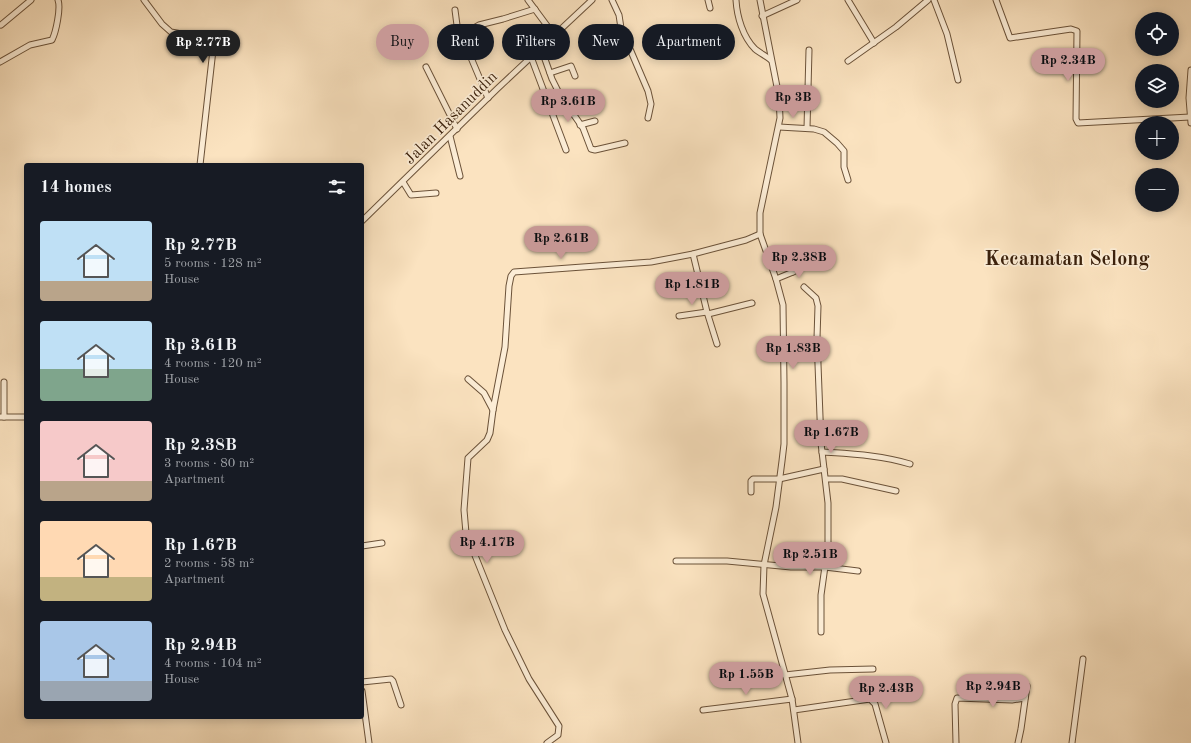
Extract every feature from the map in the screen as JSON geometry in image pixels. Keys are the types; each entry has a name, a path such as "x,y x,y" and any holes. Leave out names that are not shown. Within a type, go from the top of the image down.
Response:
{"street":[{"path":"1,25 31,0"},
{"path":"0,62 30,45 52,40 57,17 58,0"},
{"path":"144,0 162,24 171,32 208,39 212,43 213,50 200,163"},
{"path":"528,0 546,24"},
{"name":"Jalan Hasanuddin","path":"566,24 592,0"},
{"path":"612,0 619,15 621,24"},
{"path":"708,0 710,8"},
{"path":"736,0 740,23 746,38 756,50 771,60"},
{"path":"760,0 779,97 779,127 760,213 760,234 776,279 783,311 784,444 776,507 764,564 763,594 792,699 798,743"},
{"path":"762,16 797,0"},
{"path":"848,0 874,43"},
{"path":"848,61 902,23 928,0"},
{"path":"934,0 947,34 958,80"},
{"path":"996,0 1010,38 1071,29 1077,31 1076,119 1078,122 1191,120 1191,70"},
{"path":"484,24 503,20 535,9"},
{"path":"455,10 458,24"},
{"path":"807,128 809,50"},
{"path":"634,58 648,91 651,104 651,110 648,118"},
{"path":"472,60 488,98"},
{"name":"Jalan Hasanuddin","path":"364,219 528,60"},
{"path":"532,60 566,150"},
{"path":"545,60 562,100 585,132 591,149 595,150 625,142"},
{"path":"550,73 571,66 575,76"},
{"path":"426,67 457,129"},
{"path":"580,124 595,121"},
{"path":"779,127 820,130 837,143 844,151 844,168 848,180"},
{"path":"450,136 460,176"},
{"path":"401,184 411,194 436,193"},
{"path":"547,743 558,735 559,726 529,679 505,630 468,540 464,526 468,458 486,440 490,433 505,347 510,279 514,272 651,262 693,254 746,240 760,234"},
{"path":"693,254 707,313 717,344"},
{"path":"789,261 793,272"},
{"path":"776,279 813,261"},
{"path":"700,283 720,277"},
{"path":"804,288 816,298 818,306 817,338 822,452 826,479 828,545 821,595 821,632"},
{"path":"679,316 707,313 752,303"},
{"path":"468,379 484,393 493,410"},
{"path":"4,382 2,417 24,417"},
{"path":"822,452 873,455 892,458 910,464"},
{"path":"751,492 751,481 753,479 779,479 824,468"},
{"path":"826,479 842,479 896,491"},
{"path":"364,546 382,543"},
{"path":"676,561 727,561 790,567 825,567 858,571"},
{"path":"1072,743 1084,659"},
{"path":"785,674 830,670 873,669"},
{"path":"364,682 391,678 401,705"},
{"path":"1018,743 1027,686"},
{"path":"956,743 955,704 957,698 1012,700 1025,698"},
{"path":"703,710 792,699"},
{"path":"794,710 870,699 875,704 886,743"},
{"path":"364,714 368,743"}],"district":[{"name":"Kecamatan Selong","path":"1067,258"}]}
